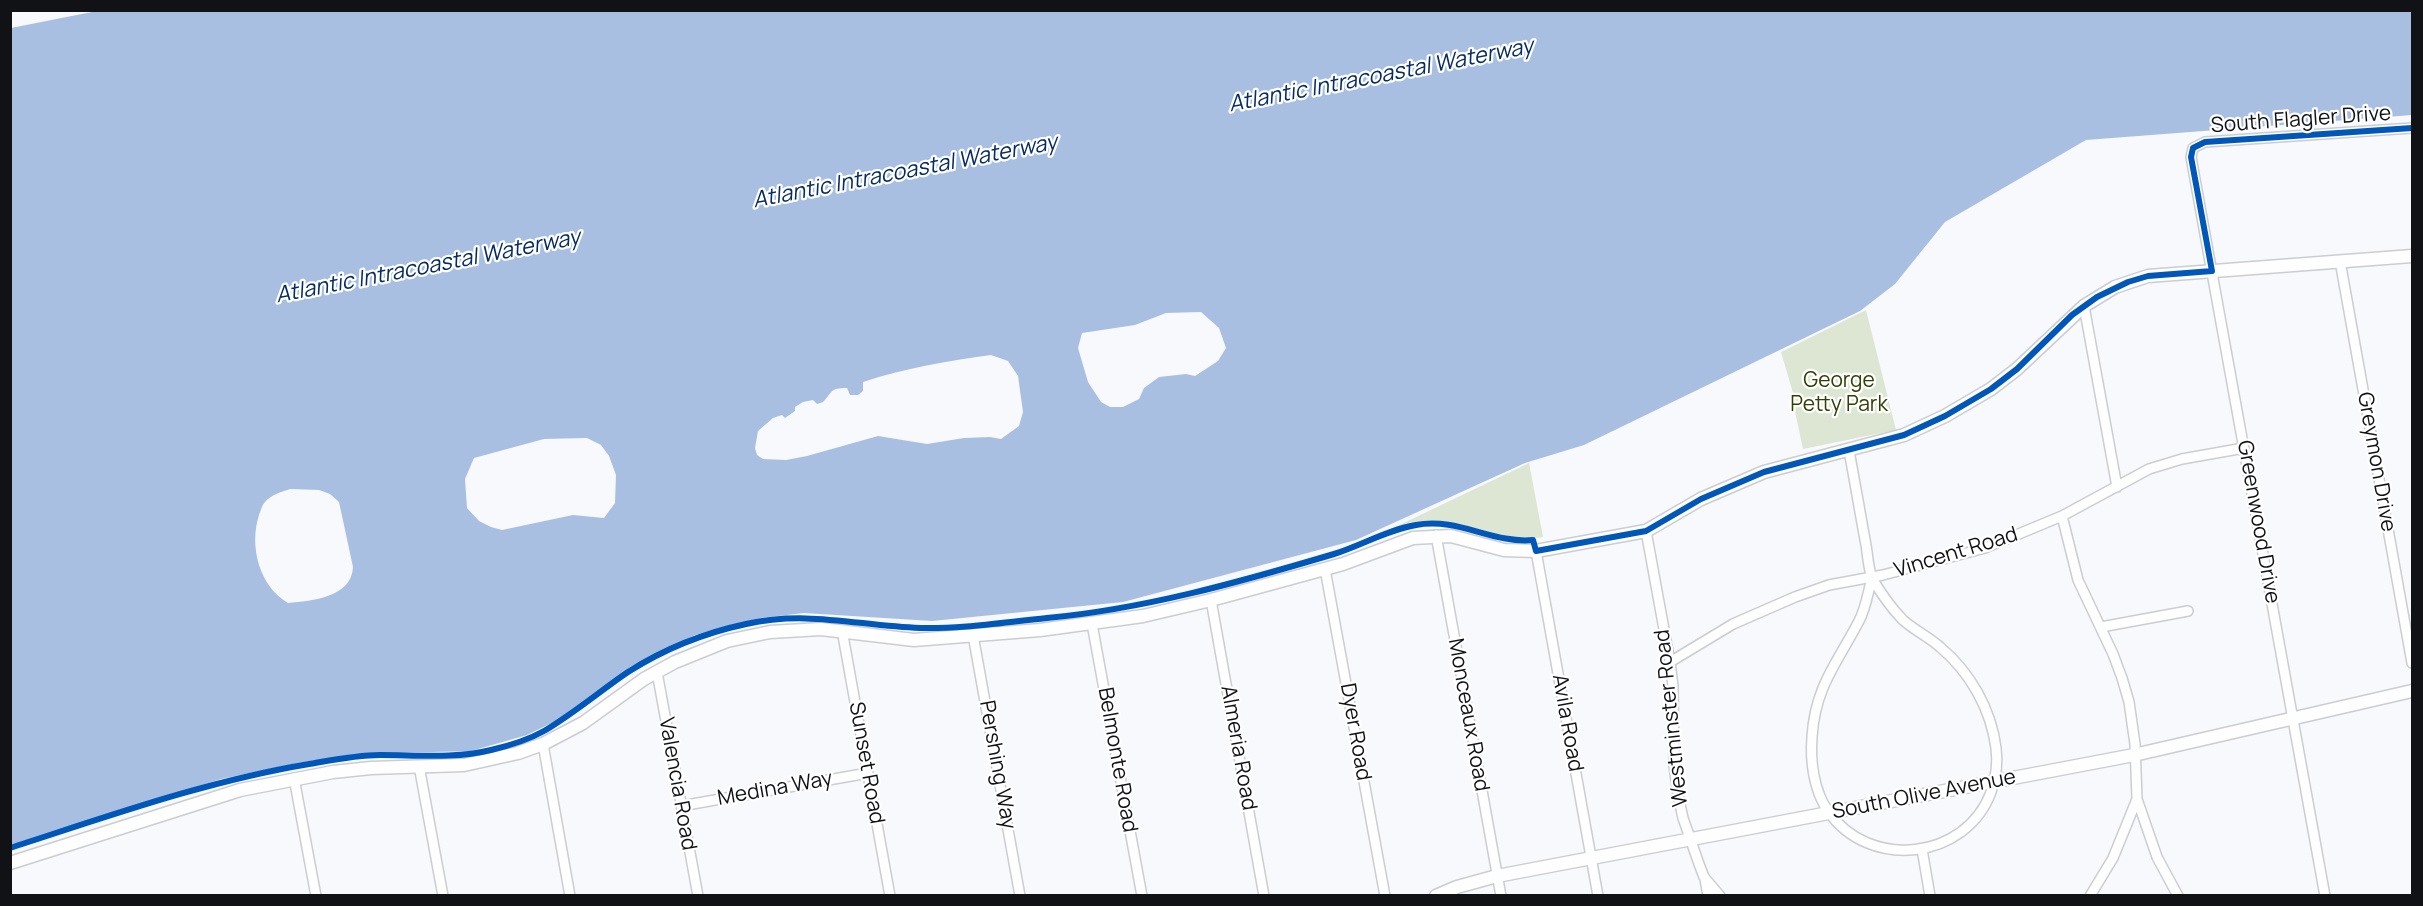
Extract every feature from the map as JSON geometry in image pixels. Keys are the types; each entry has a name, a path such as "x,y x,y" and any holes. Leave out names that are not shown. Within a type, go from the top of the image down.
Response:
{"street":[{"name":"South Flagler Drive","path":"2193,148 2205,142 2412,129"},
{"name":"Greenwood Drive","path":"2193,148 2192,157 2212,272 2325,896"},
{"path":"10,862 240,790 294,778 371,768 464,765 491,760 543,744 583,723 657,672 700,651 745,637 795,629 842,630 914,640 1092,624 1143,616 1211,600 1325,569 1398,542 1436,535 1458,537 1504,550 1536,551 1646,531 1701,499 1764,472 1904,435 1971,402 2017,369 2084,306 2115,287 2148,276 2412,256"},
{"name":"Greymon Drive","path":"2340,261 2412,663"},
{"path":"2084,306 2117,487"},
{"name":"Vincent Road","path":"1670,662 1733,624 1770,607 1829,585 1872,578 1985,548 2062,516 2149,469 2244,448"},
{"path":"1849,451 1872,578 1860,620 1830,670 1814,716 1811,757 1815,779 1829,813 1850,832 1874,845 1902,851 1922,849 1949,840 1971,823 1988,801 1995,781 1997,749 1989,716 1980,698 1956,663 1940,647 1904,620 1872,578"},
{"path":"2062,516 2078,580 2113,654 2129,702 2133,726 2137,799 2157,857 2178,896"},
{"name":"Westminster Road","path":"1646,531 1670,662 1673,686 1674,766 1683,818 1704,877 1720,896"},
{"name":"Monceaux Road","path":"1436,535 1501,896"},
{"name":"Avila Road","path":"1536,551 1598,896"},
{"name":"Dyer Road","path":"1325,569 1385,896"},
{"name":"Almeria Road","path":"1211,600 1264,896"},
{"path":"2101,627 2188,611"},
{"name":"Belmonte Road","path":"1092,624 1142,896"},
{"name":"Sunset Road","path":"842,630 891,896"},
{"name":"Pershing Way","path":"973,635 1020,896"},
{"name":"Valencia Road","path":"657,672 698,896"},
{"name":"South Olive Avenue","path":"1436,896 1457,887 1497,876 2134,755 2412,691"},
{"path":"543,744 570,896"},
{"path":"419,766 443,896"},
{"name":"Medina Way","path":"681,806 868,772"},
{"path":"294,778 316,896"},
{"path":"2090,896 2113,858 2137,799"},
{"path":"1922,849 1930,896"},
{"path":"1704,877 1708,896"}],"green space":[{"name":"George Petty Park","path":"1866,310 1896,430 1803,449 1793,393 1781,352"},
{"path":"1529,463 1543,537 1507,537 1444,522 1420,523 1389,530"}],"water":[{"name":"Atlantic Intracoastal Waterway","path":"102,10 2412,10 2412,115 2086,140 1945,222 1895,284 1860,311 1584,445 1525,463 1356,540 1123,602 932,621 804,613 760,618 695,635 630,667 582,708 527,735 471,751 357,754 297,763 221,779 11,845 11,28","holes":["1201,312 1219,328 1226,348 1218,361 1195,376 1186,374 1159,377 1144,388 1139,399 1123,407 1110,407 1101,402 1088,382 1078,348 1082,333 1135,325 1166,313","991,355 1008,361 1018,376 1023,412 1019,426 1001,439 964,438 927,444 878,436 786,460 763,459 757,455 755,448 758,431 773,418 782,415 785,418 803,402 813,400 817,404 823,402 832,391 841,388 847,388 850,395 858,395 863,391 863,382 943,362","587,438 601,445 609,456 616,475 615,503 604,518 573,515 502,530 479,521 467,508 465,479 474,458 544,439","290,489 319,490 330,494 339,502 353,567 351,577 338,591 319,599 288,603 278,596 263,576 256,552 256,527 263,505 276,494"]}],"cycle path":[{"path":"10,848 158,800 271,771 353,757 464,755 511,745 544,731 628,672 656,656 700,637 746,624 791,618 936,628 1083,614 1156,601 1263,575 1334,554 1395,530 1416,525 1446,525 1504,538 1533,540 1536,551 1646,531 1701,499 1764,472 1904,435 1945,416 1991,389 2017,369 2072,315 2097,297 2128,282 2148,276 2212,271 2191,157 2193,148 2205,142 2412,128"}]}
